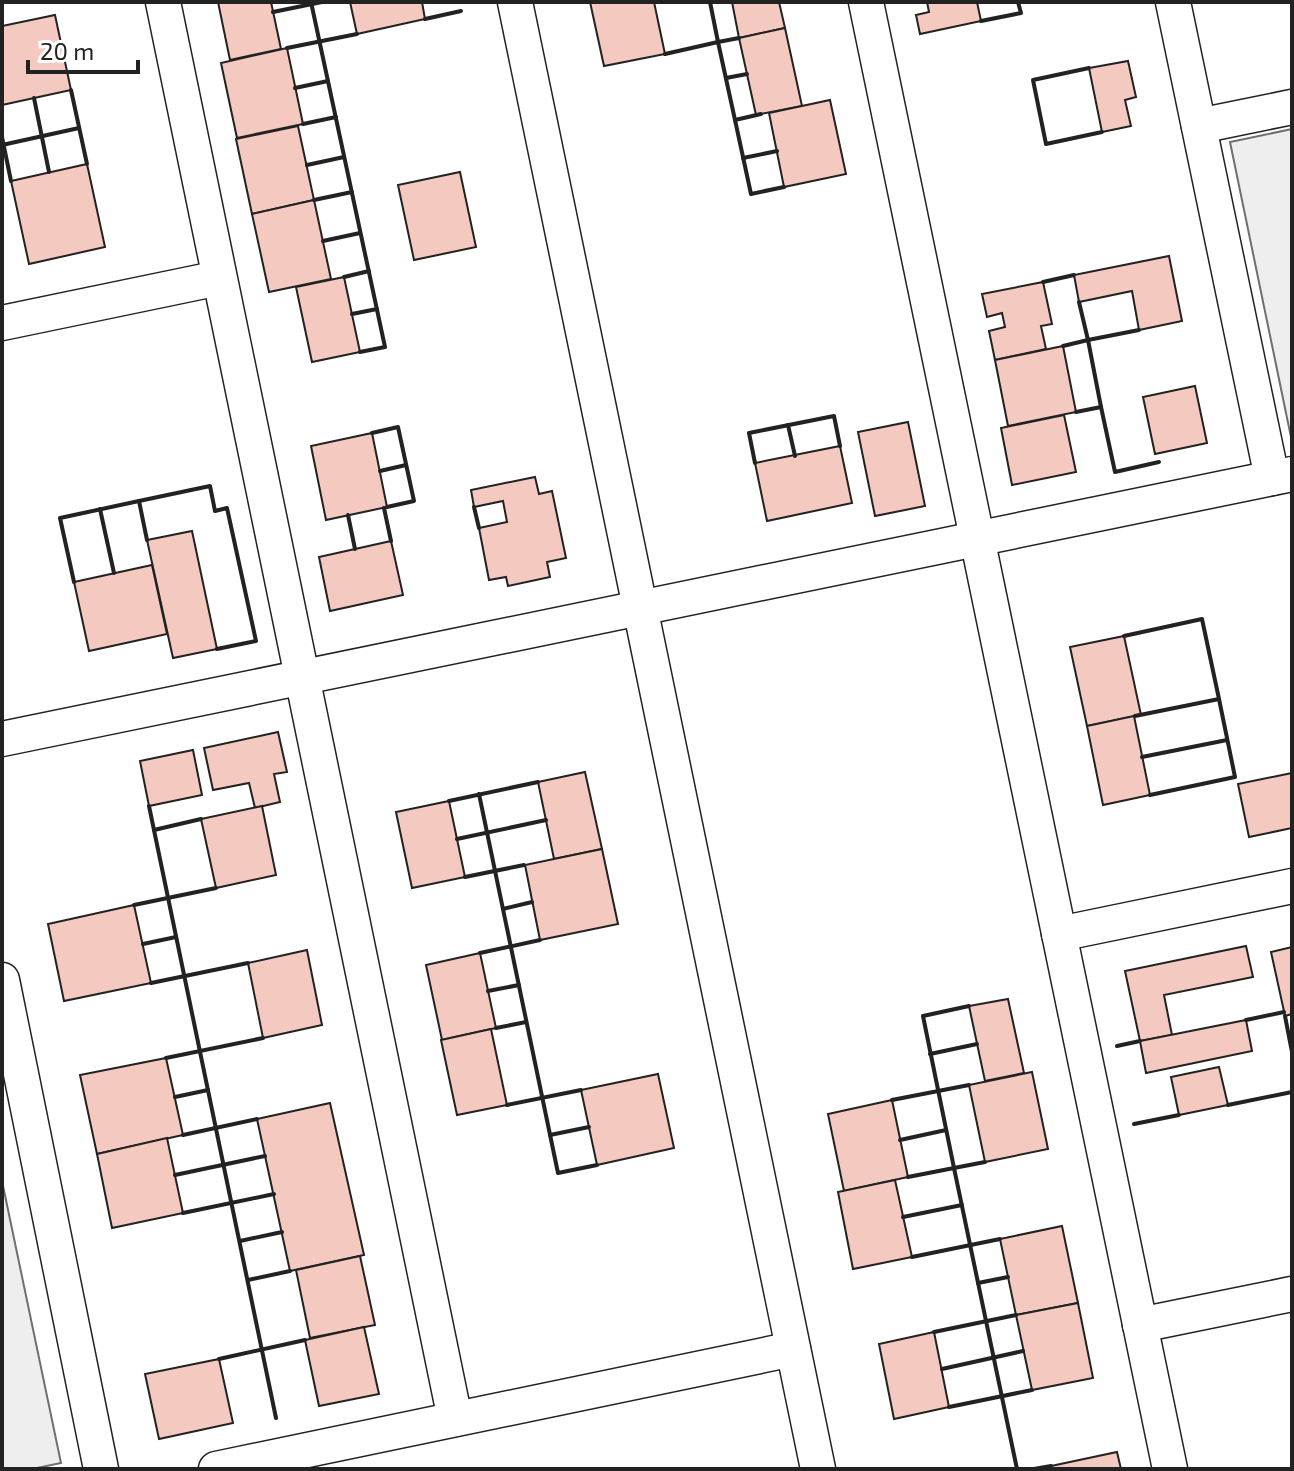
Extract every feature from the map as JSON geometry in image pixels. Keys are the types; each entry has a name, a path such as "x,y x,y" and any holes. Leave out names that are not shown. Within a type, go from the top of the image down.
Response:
{"street":[{"path":"163,2 455,1419"},
{"path":"515,2 818,1469"},
{"path":"866,2 1170,1469"},
{"path":"2,739 1282,476 1199,126 1173,2"},
{"path":"1199,126 1292,107"},
{"path":"2,323 219,278"},
{"path":"1059,934 1292,886"},
{"path":"2,980 101,1469"},
{"path":"1140,1325 1292,1294"},
{"path":"216,1469 793,1349"}],"shaded area":[{"path":"1292,129 1292,442 1230,142"},
{"path":"2,1181 61,1463 32,1469 2,1469"}],"building":[{"path":"218,2 271,2 281,49 230,60"},
{"path":"350,2 422,2 425,19 357,34"},
{"path":"590,2 654,2 665,54 604,66"},
{"path":"732,2 779,2 785,28 739,38"},
{"path":"927,2 977,2 981,21 920,34 916,15 929,12"},
{"path":"55,15 71,90 2,105 2,26"},
{"path":"785,28 802,106 756,115 739,38"},
{"path":"287,48 303,124 237,138 221,63"},
{"path":"1128,61 1136,97 1125,100 1131,126 1102,132 1089,68"},
{"path":"830,100 846,174 784,187 769,113"},
{"path":"298,126 314,200 252,214 236,139"},
{"path":"87,164 105,247 29,264 11,181"},
{"path":"460,172 476,247 414,260 398,185"},
{"path":"314,200 331,279 269,292 252,214"},
{"path":"1169,256 1182,321 1139,330 1132,291 1079,302 1074,275"},
{"path":"344,277 360,352 312,362 296,287"},
{"path":"1043,282 1052,324 1041,326 1046,349 995,360 989,331 1005,327 1002,313 987,317 982,294"},
{"path":"1063,346 1076,412 1008,426 995,360"},
{"path":"1195,386 1207,443 1155,454 1143,397"},
{"path":"1064,415 1076,472 1012,485 1001,428"},
{"path":"908,422 925,506 875,516 858,432"},
{"path":"372,433 387,507 326,520 311,446"},
{"path":"840,446 852,503 767,521 755,463"},
{"path":"535,477 539,494 552,491 566,558 547,562 550,577 508,586 506,577 489,580 479,528 507,522 503,501 474,507 471,490"},
{"path":"192,531 217,649 173,658 147,540"},
{"path":"391,541 403,595 330,611 319,557"},
{"path":"152,565 167,634 89,651 74,582"},
{"path":"1124,636 1141,715 1087,726 1070,647"},
{"path":"1134,716 1150,795 1103,805 1087,726"},
{"path":"278,732 287,772 274,774 280,802 255,808 249,783 213,790 204,748"},
{"path":"193,750 202,795 149,806 140,761"},
{"path":"585,772 602,849 554,859 538,782"},
{"path":"1292,773 1292,828 1249,837 1238,784"},
{"path":"449,801 465,877 412,888 396,812"},
{"path":"262,806 276,875 216,888 201,819"},
{"path":"602,849 618,924 540,940 525,865"},
{"path":"134,905 151,983 64,1001 48,924"},
{"path":"1246,946 1253,977 1164,995 1172,1035 1140,1041 1125,971"},
{"path":"1292,947 1292,1014 1285,1016 1271,952"},
{"path":"307,950 322,1025 263,1038 248,963"},
{"path":"480,953 496,1028 442,1040 426,965"},
{"path":"1008,999 1024,1073 985,1081 969,1006"},
{"path":"1246,1020 1252,1051 1146,1073 1140,1041"},
{"path":"491,1029 507,1105 457,1115 441,1040"},
{"path":"166,1058 183,1135 97,1154 80,1075"},
{"path":"1219,1067 1228,1105 1179,1115 1171,1077"},
{"path":"1032,1072 1048,1149 985,1162 969,1085"},
{"path":"658,1074 674,1148 597,1165 581,1090"},
{"path":"892,1100 908,1177 844,1191 828,1114"},
{"path":"330,1103 364,1255 290,1271 257,1119"},
{"path":"167,1138 183,1213 112,1228 97,1154"},
{"path":"895,1180 912,1257 853,1269 838,1192"},
{"path":"1062,1226 1078,1303 1016,1315 1000,1239"},
{"path":"360,1256 375,1325 310,1338 296,1270"},
{"path":"1078,1303 1093,1378 1032,1390 1016,1315"},
{"path":"364,1327 379,1394 319,1406 305,1340"},
{"path":"934,1332 949,1407 894,1419 879,1344"},
{"path":"219,1359 233,1423 159,1439 145,1374"},
{"path":"1117,1452 1121,1469 1052,1469 1051,1466"}],"wall":[{"path":"311,2 385,347 360,352"},
{"path":"273,12 322,2"},
{"path":"665,54 718,42 710,2"},
{"path":"981,21 1021,13 1018,2"},
{"path":"425,19 461,11"},
{"path":"287,48 357,34"},
{"path":"735,120 718,42 739,38"},
{"path":"1089,68 1033,80 1046,144 1102,132"},
{"path":"726,78 747,74"},
{"path":"295,88 328,81"},
{"path":"71,90 87,164"},
{"path":"34,98 49,172"},
{"path":"761,114 735,120 751,194 784,187"},
{"path":"303,124 336,117"},
{"path":"2,145 79,128"},
{"path":"2,137 11,181"},
{"path":"743,158 777,151"},
{"path":"307,165 344,157"},
{"path":"314,200 352,192"},
{"path":"323,241 360,233"},
{"path":"344,277 369,271"},
{"path":"1043,282 1074,275"},
{"path":"1079,302 1088,340 1139,330"},
{"path":"352,314 377,309"},
{"path":"1063,346 1088,340 1101,407 1076,412"},
{"path":"1101,407 1115,472 1159,462"},
{"path":"755,463 749,433 834,416 840,446"},
{"path":"788,425 795,456"},
{"path":"372,433 398,427 414,501 387,507"},
{"path":"380,471 406,465"},
{"path":"139,501 210,486 215,511 227,508 256,641 217,649"},
{"path":"74,582 60,518 139,501 147,540"},
{"path":"474,507 479,528"},
{"path":"384,508 391,541"},
{"path":"100,509 114,573"},
{"path":"348,515 355,549"},
{"path":"1124,636 1202,619 1219,699"},
{"path":"1135,716 1219,699 1235,777 1150,795"},
{"path":"1142,757 1227,740"},
{"path":"449,801 538,782"},
{"path":"479,794 558,1173 597,1165"},
{"path":"149,806 276,1418"},
{"path":"154,830 201,819"},
{"path":"457,839 546,820"},
{"path":"465,877 524,865"},
{"path":"134,905 216,888"},
{"path":"503,909 532,902"},
{"path":"143,944 176,937"},
{"path":"480,953 540,940"},
{"path":"151,983 248,963"},
{"path":"488,991 519,985"},
{"path":"969,1006 923,1016 954,1168 985,1162"},
{"path":"1246,1020 1284,1012"},
{"path":"1285,1016 1292,1052"},
{"path":"496,1028 526,1022"},
{"path":"166,1058 263,1038"},
{"path":"1117,1046 1140,1041"},
{"path":"930,1054 977,1044"},
{"path":"892,1100 969,1085"},
{"path":"175,1097 208,1090"},
{"path":"507,1105 581,1090"},
{"path":"1228,1105 1292,1092"},
{"path":"1134,1124 1179,1115"},
{"path":"183,1135 257,1119"},
{"path":"550,1135 589,1127"},
{"path":"900,1140 946,1130"},
{"path":"175,1175 265,1156"},
{"path":"908,1177 954,1168 1017,1469"},
{"path":"183,1213 274,1194"},
{"path":"903,1217 962,1205"},
{"path":"240,1241 282,1232"},
{"path":"912,1257 1000,1239"},
{"path":"248,1280 290,1271"},
{"path":"978,1283 1008,1277"},
{"path":"934,1332 1016,1315"},
{"path":"219,1359 305,1340"},
{"path":"942,1369 1023,1351"},
{"path":"949,1407 1032,1390"},
{"path":"1034,1469 1051,1466"}]}
